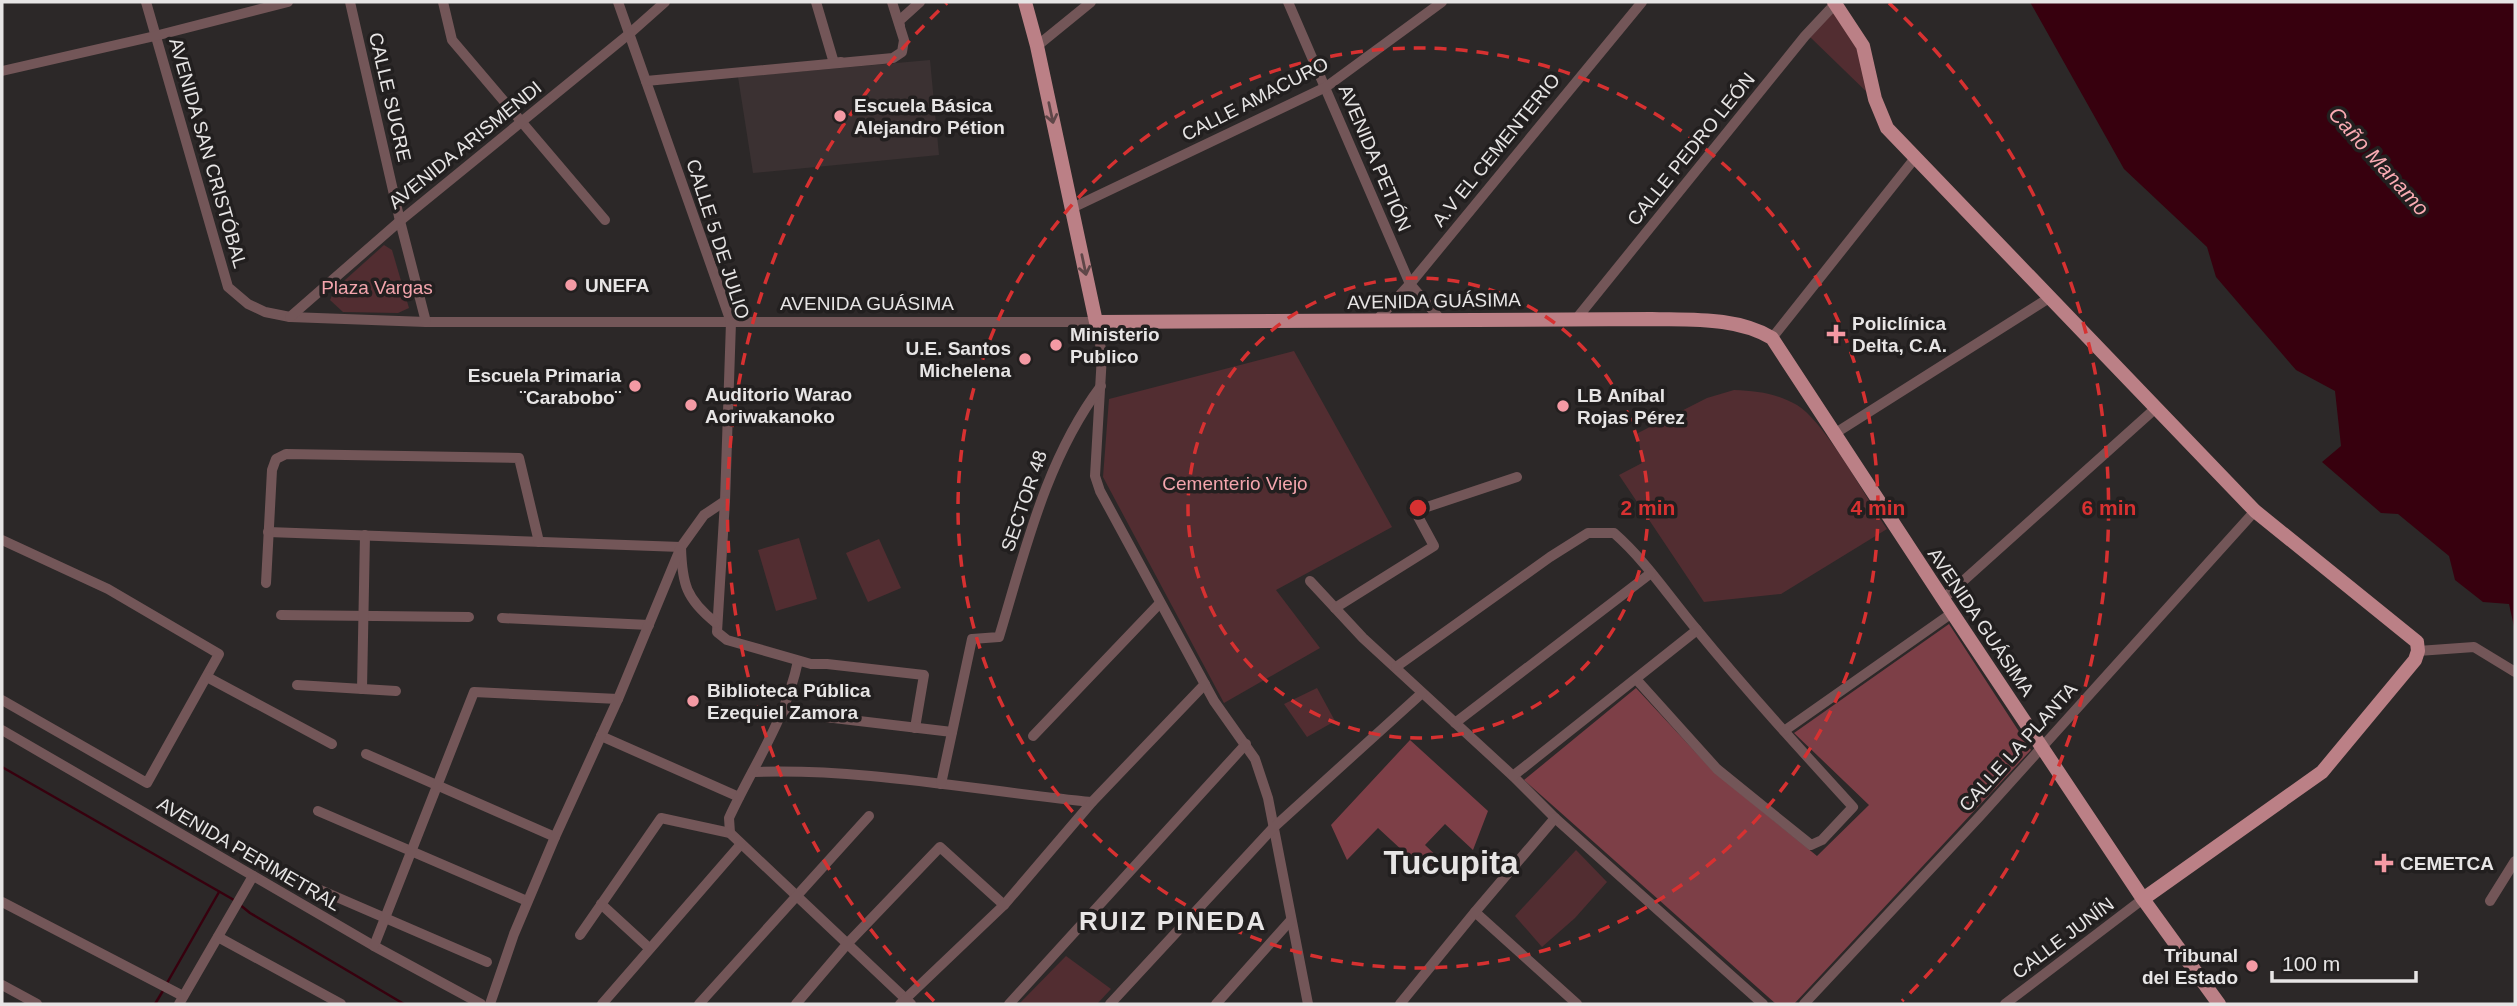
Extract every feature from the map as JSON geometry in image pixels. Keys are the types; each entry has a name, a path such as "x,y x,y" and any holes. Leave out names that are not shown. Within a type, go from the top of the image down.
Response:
{"main road":[{"path":"1025,2 1037,46 1096,322"},
{"path":"1834,3 1863,46 1875,99 1887,128 2255,511 2417,642 2415,660 2322,772 2143,899"},
{"name":"AVENIDA GUÁSIMA","path":"1096,322 1577,318 1717,321 1747,327 1773,338 1942,599 2214,1003"}],"street":[{"name":"AVENIDA SAN CRISTÓBAL","path":"146,2 228,287 248,304 265,312 290,317"},
{"path":"2,71 288,2"},
{"name":"CALLE SUCRE","path":"350,2 426,321"},
{"path":"443,2 453,40 606,220"},
{"name":"CALLE 5 DE JULIO","path":"618,2 730,322 725,501 716,623"},
{"name":"AVENIDA ARISMENDI","path":"290,317 400,220 665,2"},
{"path":"816,2 834,63"},
{"path":"646,81 893,58 902,52 904,40 892,2"},
{"path":"898,21 920,2"},
{"path":"1037,46 1091,2"},
{"name":"AVENIDA PETIÓN","path":"1288,2 1410,284 1441,320"},
{"name":"CALLE AMACURO","path":"1072,208 1326,87 1442,2"},
{"name":"A.V EL CEMENTERIO","path":"1377,320 1410,284 1642,2"},
{"name":"CALLE PEDRO LEÓN","path":"1577,318 1834,3"},
{"path":"1773,338 1915,158"},
{"path":"1833,434 2049,298"},
{"name":"AVENIDA GUÁSIMA","path":"290,317 426,321 1096,322"},
{"path":"1096,322 1102,355 1095,476 1100,491 1160,604 1214,701 1246,744 1262,776 1308,1004"},
{"name":"SECTOR 48","path":"952,732 972,639 999,637 1059,453 1081,412 1101,386"},
{"path":"1942,599 2157,407"},
{"path":"266,583 272,470 276,458 286,454 519,458 539,542"},
{"path":"1335,608 1434,546 1415,511 1517,477"},
{"path":"490,1004 527,901 618,699 681,547 704,515 725,501"},
{"name":"CALLE LA PLANTA","path":"1804,1004 2255,511"},
{"path":"268,532 681,547"},
{"path":"1396,667 1588,533 1614,533 1632,548 1697,630 1853,807 1822,840 1811,845 1717,769 1636,679"},
{"path":"362,689 365,535"},
{"path":"2,540 108,589 219,654 147,783 2,700"},
{"path":"681,547 681,568 686,591 699,609 716,623 717,632 727,640 798,662 924,675 915,728"},
{"path":"1455,723 1651,573"},
{"path":"1310,581 1363,638 1555,818 1763,1004"},
{"path":"1033,736 1160,604"},
{"path":"1784,731 1952,613"},
{"path":"281,615 469,617"},
{"path":"502,618 649,625"},
{"path":"1513,776 1697,630"},
{"path":"2418,651 2474,647 2515,672"},
{"path":"730,833 729,818 783,712 792,690 798,662"},
{"path":"206,677 332,744"},
{"path":"580,935 661,818 730,833 848,943 905,1002 1004,905 1092,802 1205,684"},
{"path":"297,685 396,691"},
{"path":"374,946 474,692 618,699"},
{"path":"1110,1004 1273,828 1422,693"},
{"path":"783,712 952,732 941,784"},
{"name":"AVENIDA PERIMETRAL","path":"2,730 374,946 481,1004"},
{"path":"601,736 739,796"},
{"path":"1009,1004 1246,744"},
{"path":"366,754 555,837"},
{"path":"754,772 875,776 1092,802"},
{"path":"318,811 527,901"},
{"path":"699,1004 869,816"},
{"path":"1400,1004 1555,818"},
{"path":"602,1004 741,844"},
{"path":"796,1004 848,943 940,847 1004,905"},
{"path":"2490,901 2515,861"},
{"path":"281,873 487,962"},
{"path":"2,902 150,979 181,1000 253,876"},
{"name":"CALLE JUNÍN","path":"2005,1004 2143,899"},
{"path":"601,904 649,948"},
{"path":"1475,912 1577,1004"},
{"path":"1216,1004 1291,920"},
{"path":"218,937 341,1004"},
{"path":"2,985 37,1004"}],"shaded area":[{"name":"Escuela Básica Alejandro Pétion","path":"930,60 939,155 753,173 738,77"},
{"path":"1949,624 2031,750 1794,1004 1776,1004 1524,780 1636,688 1713,771 1817,856 1869,805 1794,733"},
{"path":"1410,740 1488,811 1473,850 1445,824 1425,845 1443,862 1430,876 1378,828 1347,860 1331,825"}],"green space":[{"path":"1835,4 1863,46 1874,99 1809,36"},
{"name":"Plaza Vargas","path":"384,245 392,250 409,308 398,313 343,312 330,300 335,289"},
{"name":"Cementerio Viejo","path":"1294,351 1392,527 1276,590 1320,648 1224,703 1103,477 1109,399"},
{"path":"1734,390 1774,395 1797,405 1808,414 1833,444 1887,529 1781,594 1704,602 1619,475 1642,463 1638,433 1707,398"},
{"path":"799,538 817,599 776,611 758,550"},
{"path":"879,539 901,588 868,602 846,553"},
{"path":"1317,688 1335,721 1307,737 1284,704"},
{"path":"1576,850 1607,882 1575,918 1542,947 1515,916"},
{"path":"1066,956 1111,989 1097,1004 1019,1004"}],"water":[{"name":"Caño Manamo","path":"2030,2 2515,2 2515,631 2509,604 2483,602 2455,580 2449,556 2398,514 2381,513 2322,462 2341,446 2335,391 2296,370 2216,277 2207,247 2124,169"}],"waterway":[{"path":"2,767 234,900"},
{"path":"167,983 219,892"},
{"path":"239,904 404,1004"},
{"path":"155,1004 164,989"}],"place":[{"name":"Escuela Básica Alejandro Pétion","path":"840,116"},
{"name":"UNEFA","path":"571,285"},
{"name":"Policlínica Delta, C.A.","path":"1836,334"},
{"name":"Ministerio Publico","path":"1056,345"},
{"name":"U.E. Santos Michelena","path":"1025,359"},
{"name":"Escuela Primaria ¨Carabobo¨","path":"635,386"},
{"name":"Auditorio Warao Aoriwakanoko","path":"691,405"},
{"name":"LB Aníbal Rojas Pérez","path":"1563,406"},
{"name":"Biblioteca Pública Ezequiel Zamora","path":"693,701"},
{"name":"CEMETCA","path":"2384,863"},
{"name":"Tribunal del Estado","path":"2252,966"}],"district":[{"name":"Tucupita","path":"1451,862"},
{"name":"RUIZ PINEDA","path":"1173,921"}]}
